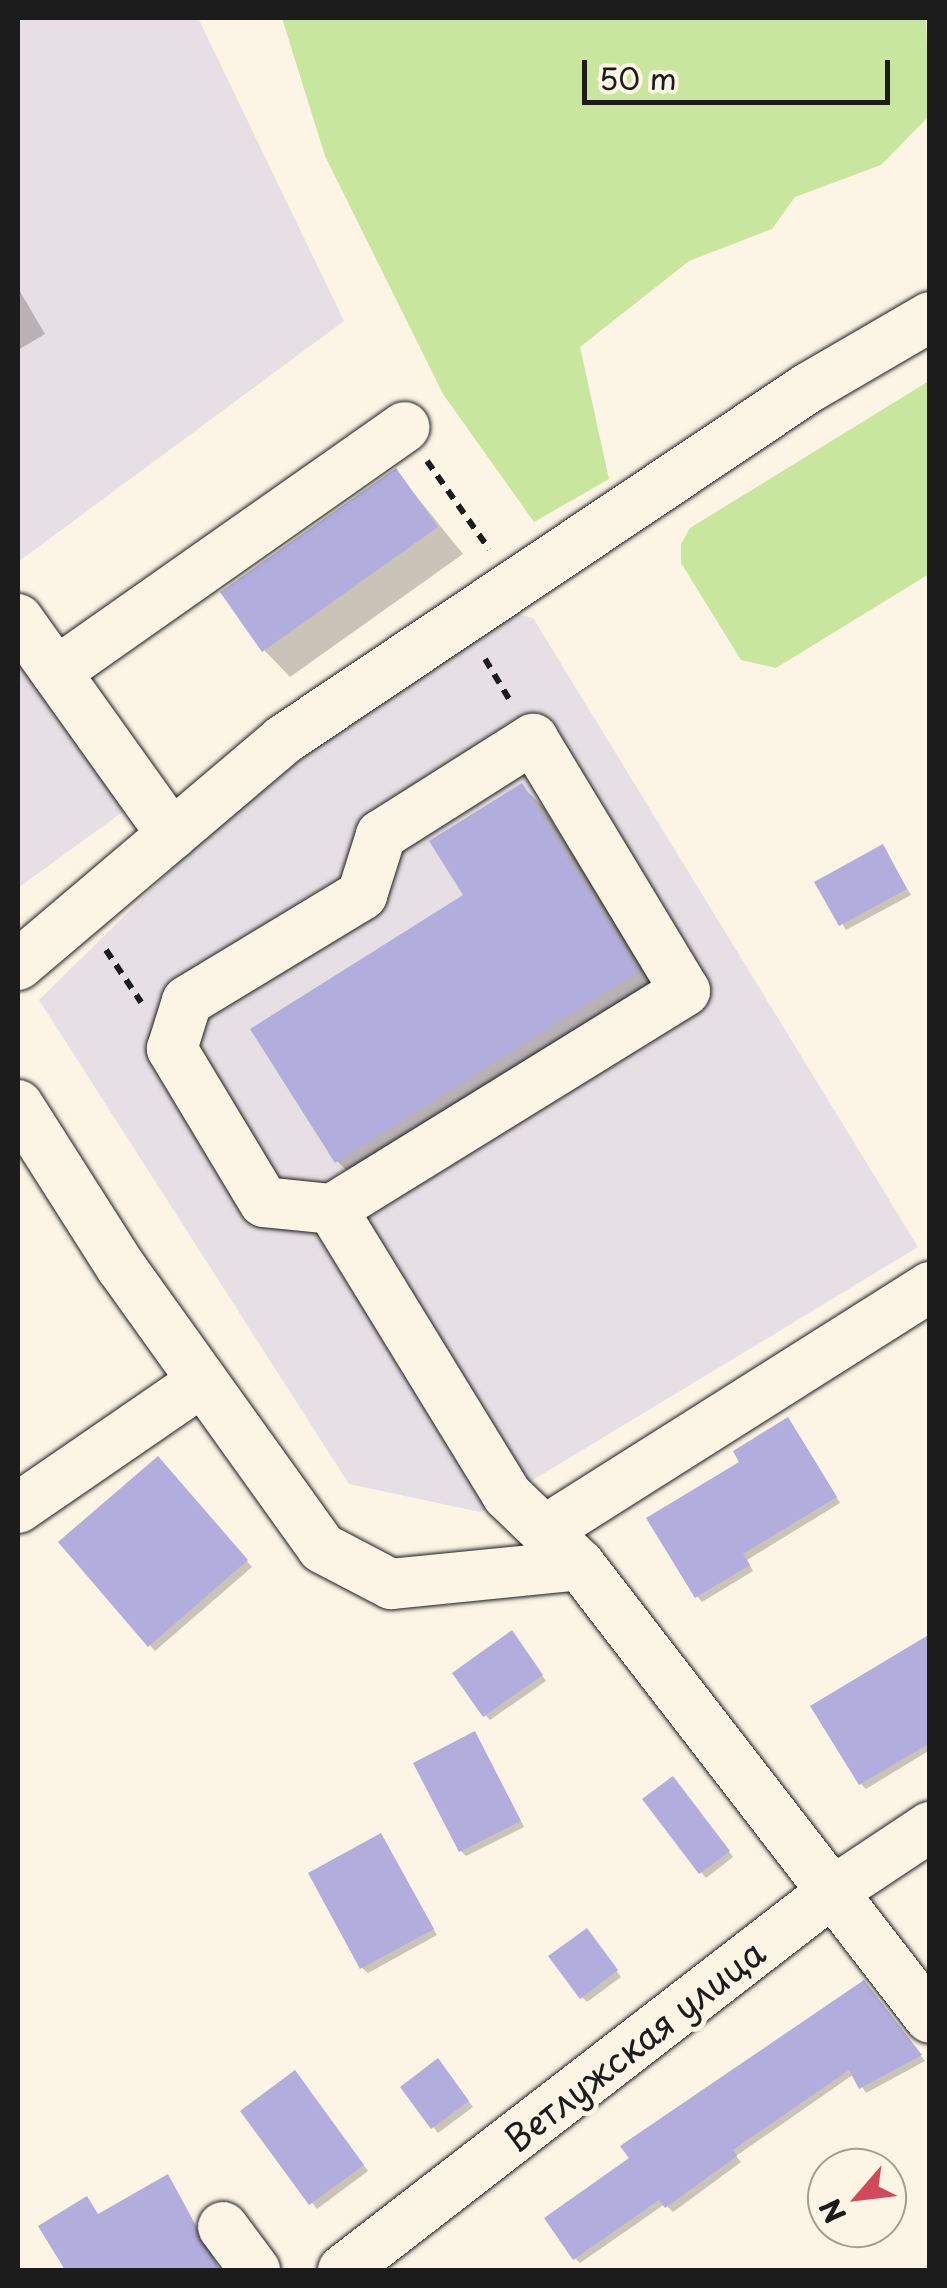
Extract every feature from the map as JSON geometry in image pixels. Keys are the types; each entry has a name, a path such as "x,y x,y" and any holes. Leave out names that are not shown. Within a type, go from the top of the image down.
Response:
{"street":[{"path":"18,965 284,740 808,388 930,318"},
{"path":"56,672 404,427"},
{"path":"18,619 172,836"},
{"path":"533,739 685,991 332,1209 264,1202 174,1051 187,1001 362,895 381,835 533,739"},
{"path":"18,1105 201,1382 322,1548 391,1584 580,1565"},
{"path":"332,1209 507,1495 580,1565 930,2018"},
{"path":"544,1531 930,1287"},
{"path":"18,1508 201,1382"},
{"name":"Ветлужская улица","path":"343,2270 832,1892 930,1828"},
{"path":"223,2227 255,2270"}],"path":[{"path":"404,427 514,585"},
{"path":"478,646 533,739"},
{"path":"100,940 174,1051"}],"shaded area":[{"path":"18,18 198,18 344,321 18,562"},
{"path":"502,610 533,618 918,1247 480,1512 349,1484 39,1000 294,749"},
{"path":"18,644 132,805 18,888"}],"green space":[{"path":"282,18 926,18 929,116 881,165 795,197 772,229 689,261 580,347 609,479 534,522 443,394 325,156"},
{"path":"929,381 929,574 776,668 741,660 681,563 681,544 690,528"}],"building":[{"path":"396,468 438,527 262,652 220,592"},
{"path":"522,783 639,971 335,1163 250,1029 463,895 429,841"},
{"path":"883,844 907,889 839,926 814,882"},
{"path":"788,1417 837,1497 743,1554 750,1565 695,1598 646,1518 739,1462 733,1451"},
{"path":"158,1456 248,1560 148,1647 58,1542"},
{"path":"512,1630 543,1675 483,1717 452,1673"},
{"path":"930,1634 930,1743 859,1785 810,1706"},
{"path":"475,1731 521,1821 459,1852 413,1763"},
{"path":"673,1776 730,1851 699,1874 642,1799"},
{"path":"381,1833 434,1929 360,1969 308,1873"},
{"path":"587,1928 618,1970 580,1999 548,1956"},
{"path":"864,1980 922,2055 859,2089 849,2070 733,2150 737,2156 665,2208 659,2200 573,2260 544,2218 629,2158 620,2146"},
{"path":"438,2058 469,2101 431,2129 400,2087"},
{"path":"295,2070 364,2165 309,2205 240,2111"},
{"path":"168,2174 220,2270 65,2270 38,2226 87,2196 98,2214"}]}
